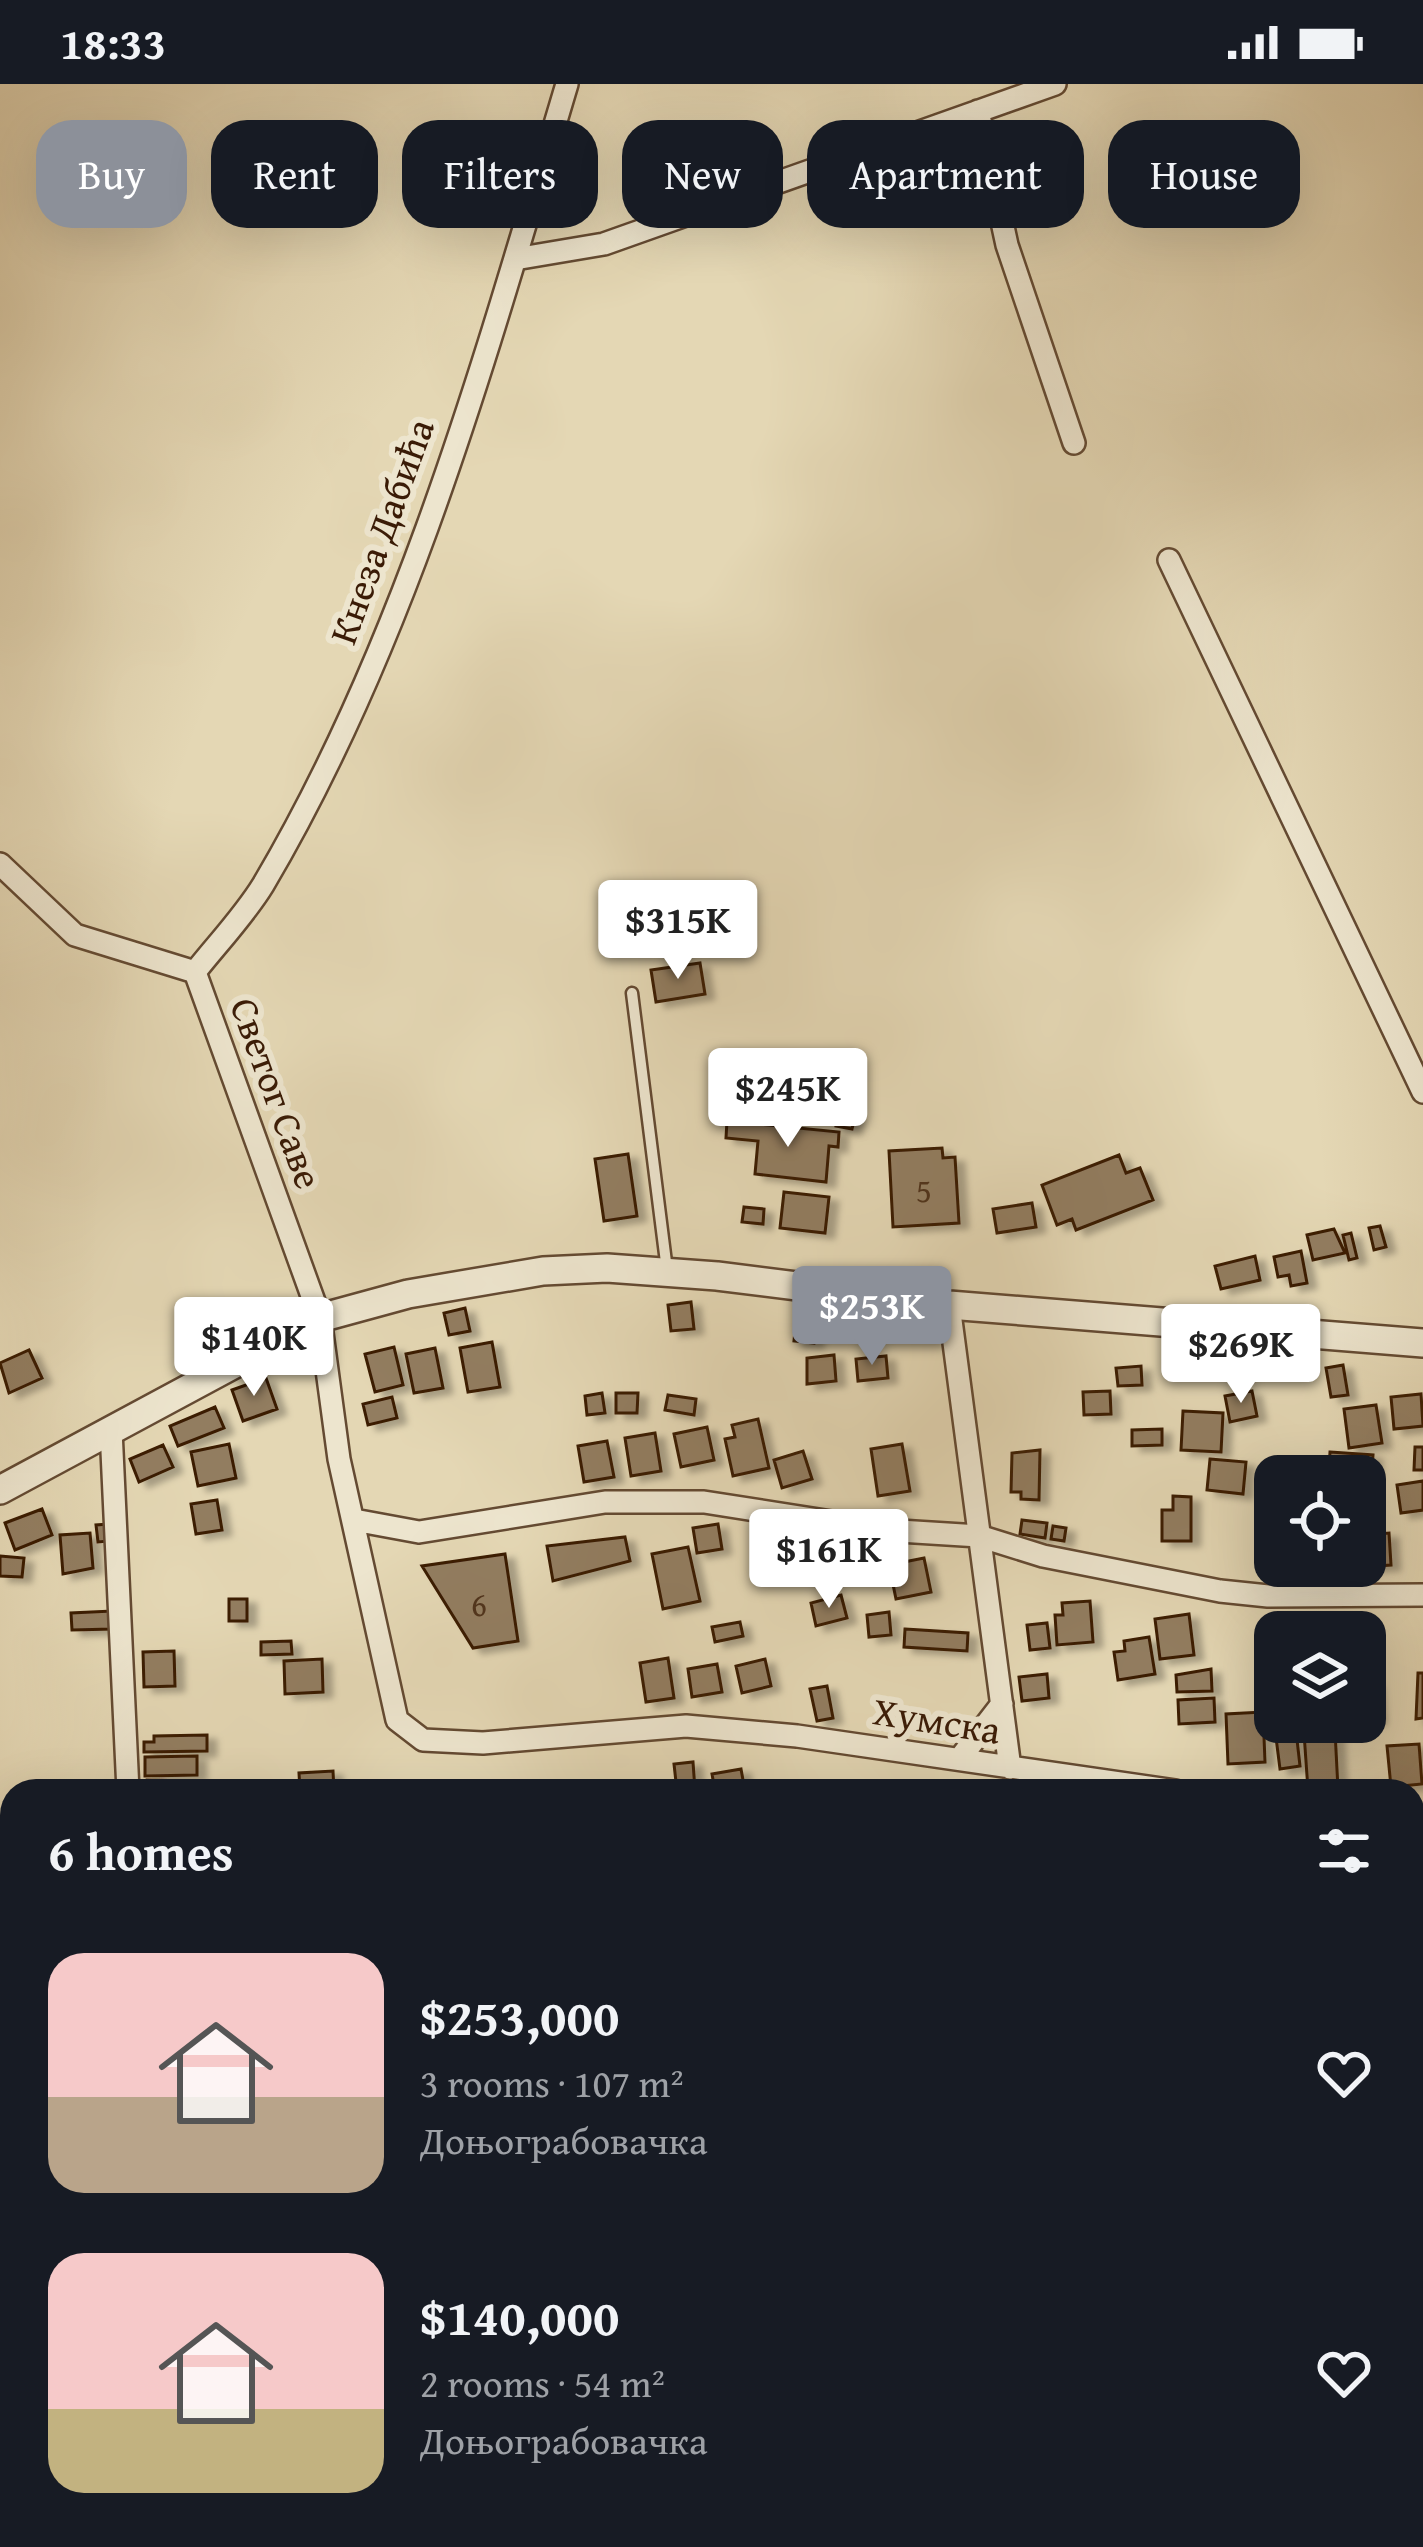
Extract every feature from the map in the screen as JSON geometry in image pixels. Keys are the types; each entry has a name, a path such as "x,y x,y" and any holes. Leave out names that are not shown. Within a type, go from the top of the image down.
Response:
{"street":[{"name":"Кнеза Дабића","path":"195,972 261,888 352,708 406,581 515,259 567,84"},
{"path":"515,259 604,244 1055,84"},
{"path":"978,111 1007,245 1074,443"},
{"path":"1169,560 1423,1091"},
{"name":"Светог Саве","path":"0,864 75,935 195,972 320,1318 339,1460 354,1520"},
{"path":"0,1490 320,1318 408,1294 543,1271 667,1272 949,1305 1423,1343"},
{"path":"949,1305 1010,1768"},
{"path":"111,1430 127,1779"},
{"path":"354,1520 419,1532 605,1502 661,1500 883,1530 979,1536 1043,1556 1220,1591 1268,1596 1423,1595"},
{"name":"Хумска","path":"354,1520 398,1720 414,1737 483,1742 686,1726 961,1757 1089,1779"},
{"path":"961,1757 1002,1704"}],"lane":[{"path":"632,993 667,1272"}],"building":[{"path":"700,963 705,994 656,1002 651,970"},
{"path":"838,1114 855,1116 852,1129 836,1126"},
{"path":"727,1121 839,1132 838,1147 829,1146 826,1182 755,1174 758,1141 726,1138"},
{"path":"942,1148 943,1158 955,1157 959,1223 893,1227 889,1151"},
{"path":"628,1154 637,1216 604,1221 595,1159"},
{"path":"1119,1155 1126,1173 1140,1168 1153,1200 1076,1230 1072,1219 1057,1225 1042,1185"},
{"path":"784,1192 829,1197 825,1233 780,1228"},
{"path":"1032,1203 1036,1227 997,1233 993,1209"},
{"path":"744,1207 764,1209 763,1224 742,1222"},
{"path":"1380,1226 1386,1247 1374,1250 1369,1228"},
{"path":"1334,1229 1345,1253 1313,1260 1307,1235"},
{"path":"1351,1233 1357,1258 1349,1260 1343,1235"},
{"path":"1301,1251 1307,1283 1291,1286 1289,1275 1278,1277 1274,1257"},
{"path":"1255,1256 1260,1280 1221,1289 1215,1266"},
{"path":"691,1302 694,1329 671,1331 668,1305"},
{"path":"465,1308 470,1331 449,1335 444,1313"},
{"path":"795,1331 815,1333 814,1343 794,1341"},
{"path":"492,1342 500,1387 468,1392 460,1348"},
{"path":"394,1347 403,1385 375,1392 365,1354"},
{"path":"435,1348 443,1388 414,1393 406,1354"},
{"path":"29,1350 42,1378 9,1393 0,1363"},
{"path":"834,1355 836,1381 807,1384 807,1358"},
{"path":"886,1356 888,1378 858,1381 856,1359"},
{"path":"1343,1365 1348,1395 1331,1397 1326,1368"},
{"path":"1141,1366 1142,1385 1118,1386 1116,1368"},
{"path":"266,1378 277,1409 243,1421 232,1390"},
{"path":"1110,1391 1111,1414 1084,1415 1083,1392"},
{"path":"1252,1391 1257,1416 1230,1422 1225,1396"},
{"path":"602,1393 605,1413 587,1415 585,1396"},
{"path":"616,1393 638,1393 637,1413 616,1413"},
{"path":"1421,1394 1423,1426 1394,1429 1391,1397"},
{"path":"668,1395 696,1399 694,1415 665,1410"},
{"path":"392,1397 397,1418 368,1425 363,1404"},
{"path":"1376,1405 1382,1443 1349,1448 1344,1409"},
{"path":"215,1407 224,1428 178,1446 170,1426"},
{"path":"1183,1411 1223,1413 1221,1452 1181,1450"},
{"path":"758,1419 769,1468 733,1476 725,1439 735,1437 732,1425"},
{"path":"707,1427 714,1460 681,1467 674,1434"},
{"path":"1162,1429 1162,1445 1132,1446 1132,1430"},
{"path":"655,1433 661,1471 631,1476 625,1438"},
{"path":"607,1441 614,1477 584,1482 578,1446"},
{"path":"229,1444 236,1478 198,1486 191,1452"},
{"path":"902,1444 910,1491 878,1496 871,1449"},
{"path":"163,1445 173,1467 139,1482 130,1459"},
{"path":"1415,1447 1423,1447 1423,1470 1414,1470"},
{"path":"1040,1450 1039,1500 1021,1499 1021,1492 1011,1492 1012,1453"},
{"path":"803,1451 812,1479 782,1488 774,1460"},
{"path":"1210,1459 1246,1462 1243,1494 1207,1490"},
{"path":"1423,1481 1423,1510 1401,1513 1397,1485"},
{"path":"1173,1496 1191,1497 1191,1541 1162,1541 1162,1510 1173,1510"},
{"path":"217,1500 222,1530 196,1534 191,1504"},
{"path":"42,1509 52,1535 15,1550 5,1523"},
{"path":"1022,1520 1047,1523 1045,1538 1020,1534"},
{"path":"109,1524 110,1541 98,1542 96,1525"},
{"path":"718,1524 722,1549 697,1553 693,1528"},
{"path":"1053,1526 1066,1528 1064,1541 1051,1539"},
{"path":"90,1533 93,1568 63,1574 60,1535"},
{"path":"1389,1533 1391,1565 1386,1565"},
{"path":"625,1537 630,1561 553,1581 547,1546"},
{"path":"688,1547 700,1601 663,1609 652,1554"},
{"path":"505,1554 518,1641 473,1648 422,1566"},
{"path":"0,1556 24,1558 22,1577 0,1576"},
{"path":"924,1558 931,1592 896,1599 889,1565"},
{"path":"841,1595 847,1618 816,1626 811,1603"},
{"path":"229,1599 247,1599 247,1621 229,1621"},
{"path":"1090,1601 1093,1642 1057,1645 1055,1615 1063,1615 1062,1603"},
{"path":"112,1611 112,1629 72,1630 71,1613"},
{"path":"889,1612 891,1635 869,1637 867,1615"},
{"path":"1189,1614 1194,1655 1160,1659 1155,1619"},
{"path":"740,1622 743,1636 715,1642 712,1627"},
{"path":"1047,1623 1050,1648 1030,1650 1027,1625"},
{"path":"905,1629 968,1633 967,1651 904,1647"},
{"path":"1149,1637 1155,1674 1118,1680 1114,1652 1125,1651 1124,1641"},
{"path":"291,1641 292,1654 261,1655 261,1642"},
{"path":"174,1651 175,1686 144,1687 143,1652"},
{"path":"668,1658 674,1698 646,1702 640,1663"},
{"path":"322,1659 323,1692 285,1694 284,1661"},
{"path":"765,1659 771,1686 742,1693 736,1666"},
{"path":"717,1664 722,1692 692,1697 688,1669"},
{"path":"1211,1669 1212,1691 1177,1692 1176,1675"},
{"path":"1418,1673 1423,1673 1423,1718 1416,1719"},
{"path":"1047,1674 1049,1698 1022,1701 1019,1677"},
{"path":"827,1686 833,1718 817,1721 810,1689"},
{"path":"1214,1698 1215,1722 1179,1724 1178,1700"},
{"path":"1254,1712 1254,1743 1264,1743 1265,1762 1228,1764 1226,1714"},
{"path":"207,1735 207,1751 144,1752 144,1742 154,1742 154,1736"},
{"path":"1277,1743 1297,1743 1300,1766 1280,1769"},
{"path":"1305,1743 1336,1743 1337,1779 1307,1779"},
{"path":"1419,1744 1422,1779 1390,1779 1387,1746"},
{"path":"197,1756 197,1775 145,1776 145,1757"},
{"path":"693,1762 694,1779 676,1779 674,1764"},
{"path":"741,1769 743,1779 713,1779 712,1774"},
{"path":"333,1771 333,1779 299,1779 299,1773"}]}
